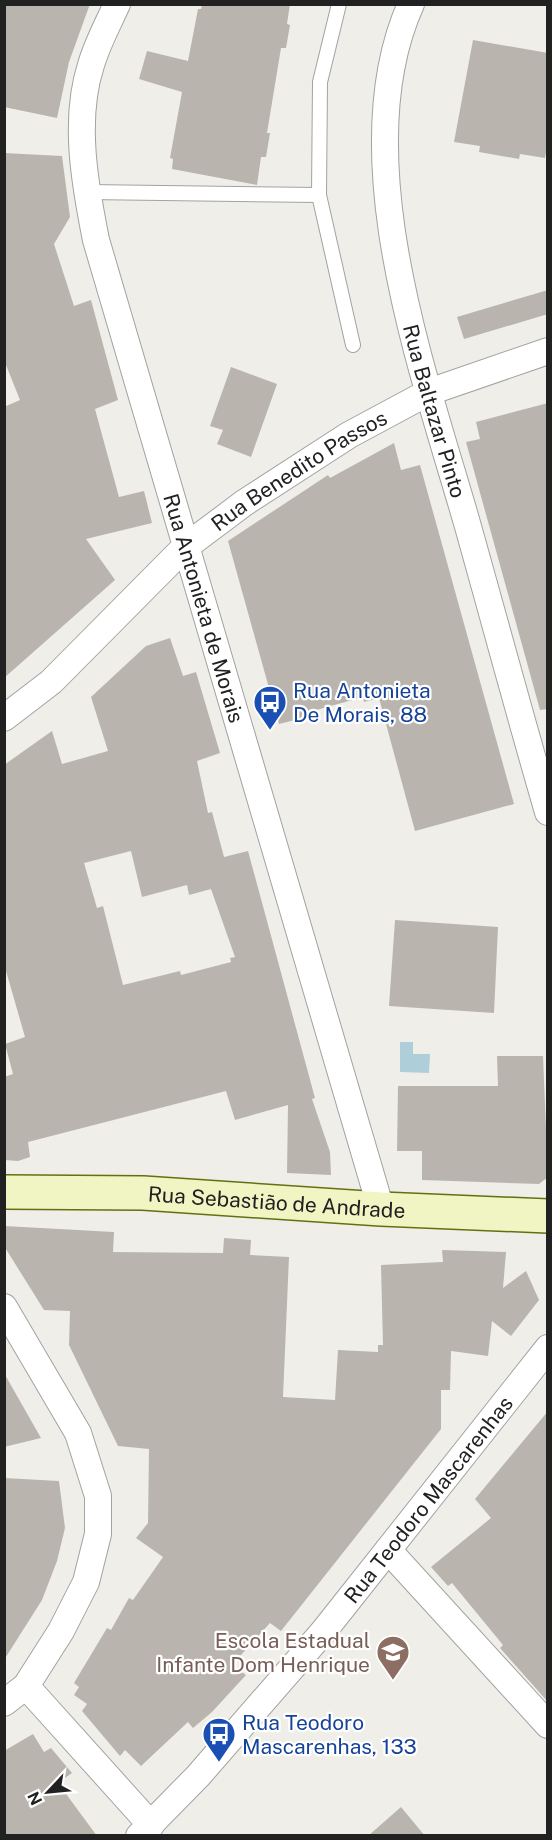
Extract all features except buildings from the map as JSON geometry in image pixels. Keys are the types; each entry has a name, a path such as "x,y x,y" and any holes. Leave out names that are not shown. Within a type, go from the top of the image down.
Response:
{"street":[{"name":"Rua Antonieta de Morais","path":"117,4 90,65 84,106 87,192 96,240 184,548 381,1209"},
{"name":"Rua Baltazar Pinto","path":"411,4 400,28 391,78 384,144 388,218 405,300 429,392 548,812"},
{"name":"Rua Benedito Passos","path":"4,718 51,682 184,548 244,503 349,435 429,392 548,351"},
{"name":"Rua Sebastião de Andrade","path":"4,1192 143,1193 381,1209 548,1216"},
{"path":"4,1307 78,1432 98,1496 98,1534 86,1582 61,1631 26,1686 4,1703"},
{"name":"Rua Teodoro Mascarenhas","path":"145,1830 270,1695 548,1348"},
{"path":"388,1550 548,1725"},
{"path":"26,1686 145,1830"}],"lane":[{"path":"339,4 320,82 319,195 353,345"},
{"path":"87,192 319,195"}],"water":[{"path":"400,1042 413,1042 413,1054 430,1054 429,1073 400,1072"}],"place":[{"name":"Rua Antonieta De Morais, 88","path":"270,731"},
{"name":"Escola Estadual Infante Dom Henrique","path":"393,1681"},
{"name":"Rua Teodoro Mascarenhas, 133","path":"219,1763"}]}
